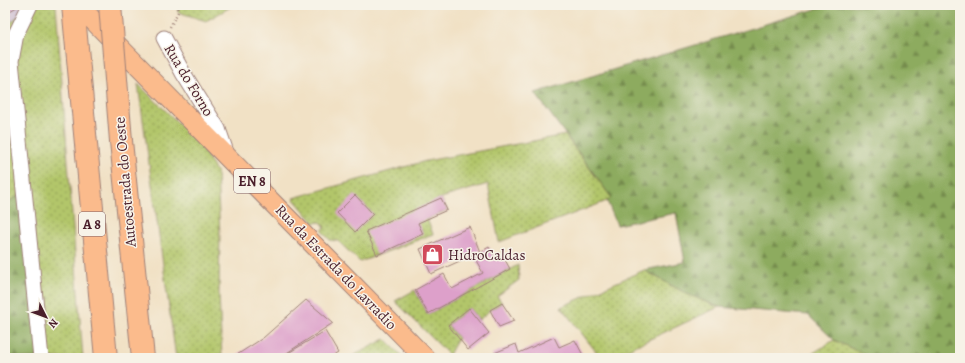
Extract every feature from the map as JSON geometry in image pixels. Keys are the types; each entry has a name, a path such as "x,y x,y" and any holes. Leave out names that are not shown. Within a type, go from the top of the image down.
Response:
{"highway":[{"name":"A 8","path":"73,5 106,358"},
{"name":"Autoestrada do Oeste","path":"110,5 144,358"}],"main road":[{"name":"Rua da Estrada do Lavradio","path":"78,5 425,358"}],"street":[{"path":"30,5 16,34 11,61 40,358"},
{"name":"Rua do Forno","path":"164,38 183,73 218,129 227,156"}],"path":[{"name":"Rua do Forno","path":"164,38 178,12 177,5"}],"shaded area":[{"path":"5,5 30,5 5,27"}],"green space":[{"path":"30,5 56,5 83,358 41,358 24,193 5,204 5,27"},
{"path":"177,5 234,5 206,21 178,12"},
{"path":"829,5 960,5 960,358 872,358 834,340 808,315 719,307 687,294 644,270 685,262 676,213 617,225 607,201 611,197 535,93"},
{"path":"138,84 200,144 217,173 220,235 219,293 222,358 176,358"},
{"path":"565,135 611,197 607,201 499,242 488,184 441,198 447,210 427,219 433,234 360,262 338,241 330,240 322,231 325,227 321,222 314,223 293,198 426,161"},
{"path":"24,192 41,358 5,358 5,204"},
{"path":"518,265 519,280 497,296 502,303 490,310 479,320 469,308 448,325 458,338 449,355 395,301 415,290 428,314"},
{"path":"644,270 687,294 719,307 609,358 601,358 561,307"},
{"path":"385,339 404,358 349,358"},
{"path":"834,340 872,358 805,358"}],"building":[{"path":"5,5 20,5 5,14"},
{"path":"355,195 373,214 355,232 337,213"},
{"path":"441,198 447,210 418,223 423,234 377,255 366,231"},
{"path":"470,227 480,252 489,247 496,260 503,256 510,269 428,314 415,290 444,274 452,289 483,273 473,255 431,274 420,249"},
{"path":"306,300 333,323 279,358 232,358 263,338"},
{"path":"502,303 514,321 499,327 490,310"},
{"path":"469,308 489,333 468,350 448,325"},
{"path":"325,331 338,353 330,358 287,358 285,355"},
{"path":"554,337 559,347 575,340 584,357 494,358 492,354 516,344 519,353"}],"place":[{"name":"HidroCaldas","path":"433,255"}]}
